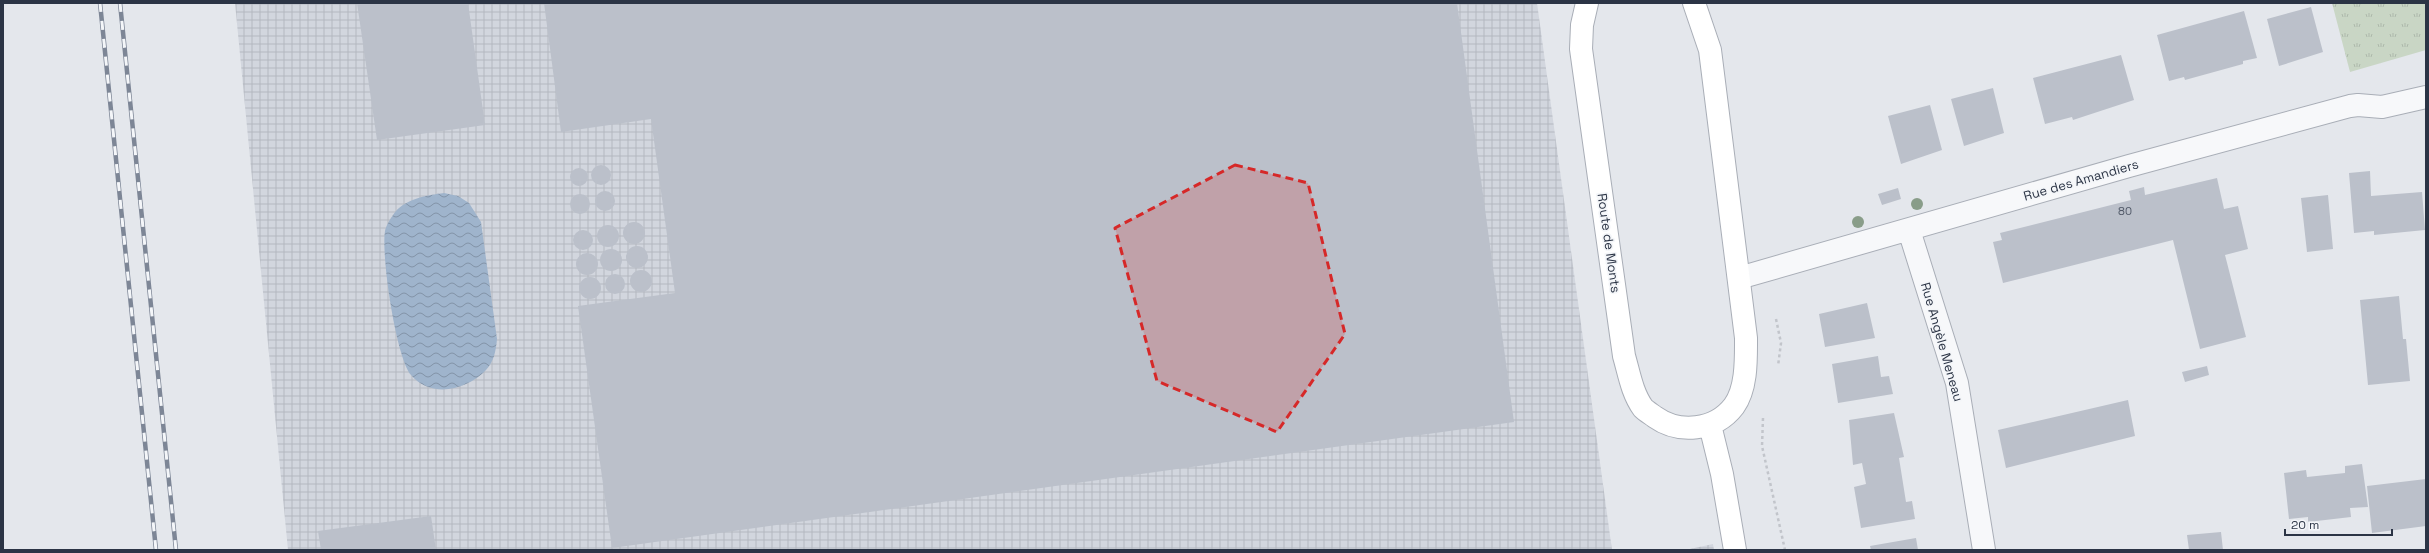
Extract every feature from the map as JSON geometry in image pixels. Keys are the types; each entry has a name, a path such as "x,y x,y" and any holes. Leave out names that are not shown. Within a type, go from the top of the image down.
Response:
{"main road":[{"name":"Route de Monts","path":"1587,3 1582,25 1581,49 1608,231 1624,356 1630,379 1643,408 1665,424 1685,428 1710,425"},
{"path":"1694,3 1710,50 1746,338 1746,374 1734,406 1710,425 1722,474 1735,550"}],"street":[{"name":"Rue des Amandiers","path":"1739,278 1767,272 2129,166 2350,106 2358,105 2382,107 2426,97"},
{"name":"Rue Angèle Meneau","path":"1909,230 1957,383 1984,550"}],"path":[{"path":"1767,272 1781,343 1777,371"},
{"path":"1763,410 1762,446 1785,550"}],"highlighted area":[{"path":"1235,165 1308,183 1345,334 1277,432 1157,381 1115,228"}],"shaded area":[{"path":"235,3 1537,3 1612,550 288,550"},
{"path":"1713,544 1714,550 1685,550"}],"green space":[{"path":"2332,3 2426,3 2426,50 2350,72"}],"water":[{"path":"444,193 458,196 469,203 481,222 497,339 493,360 486,370 478,377 459,387 439,389 428,387 419,382 411,375 405,365 391,306 384,244 386,227 397,210 403,205 416,199"}],"building":[{"path":"357,3 468,3 485,125 377,140"},
{"path":"544,3 1457,3 1514,422 612,548 578,306 675,293 651,119 561,132"},
{"path":"2311,7 2323,52 2279,66 2267,19"},
{"path":"2244,11 2257,58 2243,61 2243,64 2185,80 2184,77 2169,81 2157,35"},
{"path":"2121,55 2134,100 2073,120 2072,117 2045,124 2033,78"},
{"path":"1993,88 2004,133 1964,146 1951,99"},
{"path":"1930,105 1942,150 1901,164 1888,116"},
{"path":"601,165 608,168 611,175 608,182 601,185 594,182 591,175 594,168"},
{"path":"575,168 583,168 588,173 586,184 583,186 575,186 570,181 570,173"},
{"path":"2370,171 2371,196 2422,192 2425,230 2374,235 2374,231 2354,233 2349,173"},
{"path":"2217,178 2224,209 2238,206 2248,249 2225,255 2246,337 2200,349 2173,240 2003,283 1993,242 2002,240 2000,233 2131,200 2129,191 2144,187 2145,195"},
{"path":"1898,188 1901,199 1882,205 1878,194"},
{"path":"605,191 612,194 615,201 612,208 605,211 598,208 595,201 598,194"},
{"path":"576,194 584,194 590,200 590,208 584,214 576,214 570,208 570,200"},
{"path":"2328,195 2333,249 2307,252 2301,198"},
{"path":"634,222 642,225 645,233 642,241 634,244 626,241 623,233 626,225"},
{"path":"608,225 616,228 619,236 616,244 608,247 600,244 597,236 600,228"},
{"path":"579,230 587,230 593,236 593,244 587,250 579,250 573,244 573,236"},
{"path":"633,246 641,246 648,253 648,261 641,268 633,268 626,261 626,253"},
{"path":"611,249 619,252 622,260 619,268 611,271 603,268 600,260 603,252"},
{"path":"587,253 595,256 598,264 595,272 587,275 579,272 576,264 579,256"},
{"path":"641,270 649,273 652,281 649,289 641,292 633,289 630,281 633,273"},
{"path":"611,274 619,274 625,280 625,288 619,294 611,294 605,288 605,280"},
{"path":"586,277 594,277 601,284 601,292 594,299 586,299 579,292 579,284"},
{"path":"2399,296 2403,339 2406,339 2410,381 2368,385 2360,300"},
{"path":"1867,303 1875,338 1825,347 1819,314"},
{"path":"1878,356 1881,377 1889,376 1893,394 1838,403 1832,364"},
{"path":"2207,366 2209,375 2185,382 2182,372"},
{"path":"2128,400 2135,436 2006,468 1998,430"},
{"path":"1894,413 1904,457 1899,458 1906,502 1912,501 1915,519 1861,528 1854,487 1866,484 1862,463 1853,465 1849,420"},
{"path":"2362,464 2368,507 2350,508 2351,517 2308,522 2308,517 2289,519 2284,473 2306,470 2307,477 2345,473 2345,466"},
{"path":"2426,479 2426,526 2372,533 2367,486"},
{"path":"431,516 436,550 321,550 318,531"},
{"path":"2221,532 2223,550 2189,550 2187,535"},
{"path":"1916,538 1918,550 1871,550 1870,546"}],"railway":[{"path":"100,3 156,550"},
{"path":"120,3 176,550"}]}
